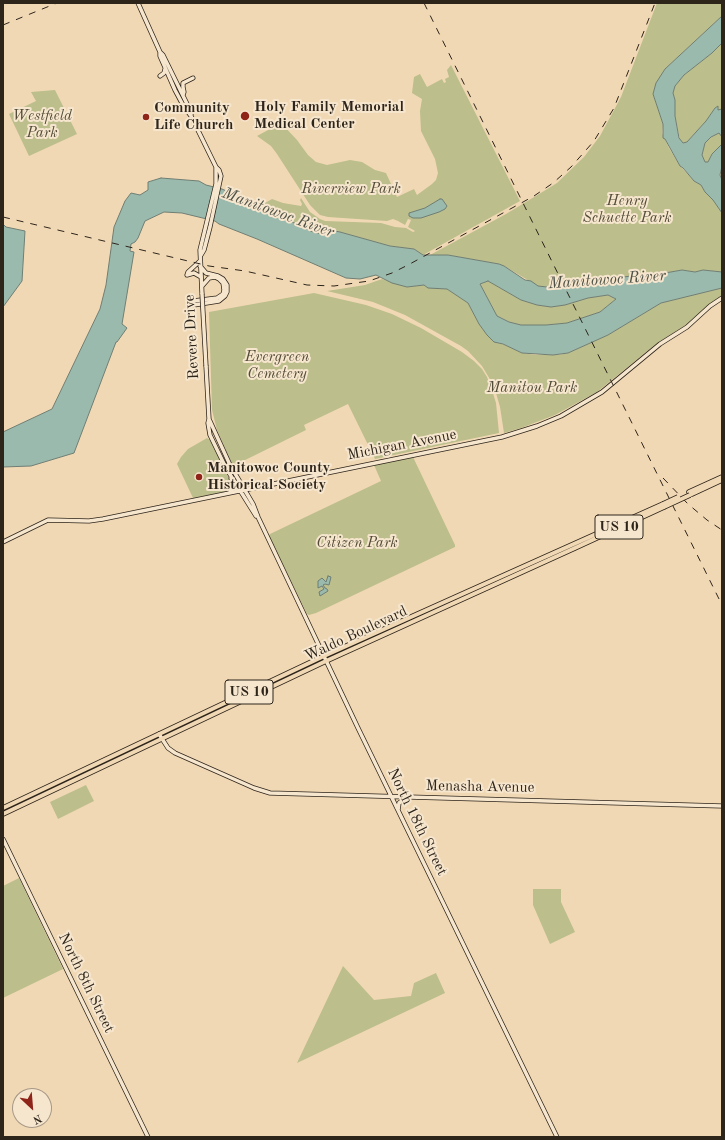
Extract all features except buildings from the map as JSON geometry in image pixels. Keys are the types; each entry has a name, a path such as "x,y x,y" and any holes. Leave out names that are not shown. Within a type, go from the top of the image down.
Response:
{"main road":[{"name":"Waldo Boulevard","path":"3,808 324,656 663,505 722,477"},
{"name":"Waldo Boulevard","path":"689,493 722,480"},
{"name":"Waldo Boulevard","path":"3,814 326,661 575,548 663,505"}],"street":[{"path":"138,3 175,90 191,116"},
{"path":"160,52 163,55 182,93 191,112 191,116"},
{"path":"160,76 164,73 166,68"},
{"path":"182,93 184,92 182,87 183,83 193,78"},
{"path":"175,90 182,93"},
{"name":"Revere Drive","path":"191,116 216,167 217,187 210,220 200,250 208,423 210,435"},
{"path":"200,261 188,272 187,275 194,273 201,277"},
{"path":"200,266 206,272 224,279 227,285 227,291 225,296 219,301 194,303 217,298 223,294 225,288 222,281 215,277 207,280 202,287"},
{"name":"Michigan Avenue","path":"3,542 48,520 89,522 502,436 552,421 602,392 660,344 687,327 710,306 722,298"},
{"name":"Revere Drive","path":"209,419 215,432"},
{"name":"North 18th Street","path":"215,432 230,465 253,504 326,661 556,1137"},
{"name":"North 18th Street","path":"210,435 230,475 258,517"},
{"path":"230,475 233,486 230,492"},
{"name":"Menasha Avenue","path":"160,734 168,748 175,753 263,792 270,793 722,806"},
{"path":"398,811 399,803 408,797"},
{"name":"North 8th Street","path":"3,839 148,1137"}],"green space":[{"name":"Henry Schuette Park","path":"657,3 722,3 722,16 665,69 655,87 653,94 663,124 662,133 669,148 680,166 694,181 701,185 722,213 722,272 703,270 695,272 682,270 648,276 631,276 594,281 583,285 559,284 547,287 538,286 499,264 448,255 430,255 506,214 557,183 584,157 600,136 621,97"},
{"path":"722,43 722,109 718,110 718,106 715,108 706,121 687,142 683,143 680,140 675,116 675,100 673,93 675,86 684,75 712,53"},
{"name":"Riverview Park","path":"451,65 520,201 423,255 414,249 390,246 340,232 335,231 325,235 310,231 301,225 288,221 258,207 263,206 272,199 283,203 301,206 301,198 310,212 325,221 381,223 406,228 413,232 415,231 408,227 411,220 408,219 405,225 393,219 387,221 328,217 320,215 310,205 271,146 257,136 281,123 297,140 308,155 316,162 327,165 350,160 362,162 375,170 386,173 397,197 414,189 417,195 436,180 438,173 435,159 421,131 420,111 422,99 412,93 414,77 420,74 427,87 442,79 444,83 446,82 445,79 449,77 447,70"},
{"name":"Westfield Park","path":"55,90 77,134 29,156 9,114 36,101 31,92"},
{"path":"719,133 722,136 722,144 712,154 708,162 705,162 702,155 705,143 715,134"},
{"name":"Manitou Park","path":"382,279 407,287 424,285 427,287 447,289 468,303 479,324 487,335 498,343 522,353 536,355 558,355 568,353 608,335 661,303 722,288 722,296 711,303 687,324 656,344 597,392 555,415 504,433 500,407 494,386 482,366 468,351 405,315 373,302 327,291 365,285"},
{"path":"488,281 521,300 537,305 551,307 608,295 616,299 600,312 567,323 521,325 509,322 497,316 480,284"},
{"name":"Evergreen Cemetery","path":"314,293 366,305 392,314 421,328 462,352 474,361 487,377 492,390 496,403 499,433 375,459 348,404 304,425 306,430 233,466 217,430 212,410 209,312"},
{"path":"207,438 210,440 232,485 228,491 193,498 177,464 188,449"},
{"name":"Citizen Park","path":"413,457 455,547 316,613 309,615 307,614 269,536 270,534 381,481 374,465"},
{"path":"86,785 94,801 58,819 50,802"},
{"path":"19,878 63,969 3,998 3,886"},
{"path":"533,889 561,889 561,902 575,932 550,944 533,905"},
{"path":"343,966 374,1000 411,996 414,983 436,973 445,993 297,1063"}],"water":[{"path":"722,16 722,43 712,53 684,75 675,86 673,93 679,138 683,143 687,142 706,121 715,108 718,106 718,110 722,109 722,137 719,133 711,137 705,143 702,155 705,162 708,162 712,154 722,144 722,166 720,175 722,180 722,213 701,185 694,181 680,166 663,138 663,124 653,94 656,83 665,69"},
{"name":"Manitowoc River","path":"161,178 199,181 251,202 258,207 288,221 301,225 310,231 325,235 335,231 390,246 414,249 423,255 448,255 499,264 538,286 547,287 563,284 583,285 594,281 631,276 648,276 682,270 695,272 703,270 722,272 722,288 661,303 608,335 568,353 553,355 522,353 503,344 494,342 479,324 468,303 447,289 428,288 424,285 407,287 392,283 376,275 360,279 346,278 215,221 182,213 164,212 145,221 138,238 131,244 130,251 134,252 122,324 127,328 116,342 74,453 31,466 3,467 3,432 52,409 100,309 106,285 114,227 125,201 131,193 140,195 148,190 148,182","holes":["488,281 521,300 537,305 551,307 608,295 616,299 600,312 567,323 521,325 509,322 497,316 480,284"]},
{"path":"442,199 447,206 445,209 421,218 413,218 409,216 409,213 425,208"},
{"path":"3,224 6,227 25,231 22,281 3,307"},
{"path":"328,576 331,577 329,585 323,585 328,591 320,596 319,592 324,589 322,586 318,588 318,581 322,578 326,582"}],"railway":[{"path":"3,25 57,3"},
{"path":"424,3 722,605"},
{"path":"3,217 209,266 245,271 307,285 334,286 369,281 392,273 408,265 534,196 553,183 571,167 594,141 614,108 655,3"},
{"path":"663,478 688,504 722,530"}],"place":[{"name":"Holy Family Memorial Medical Center","path":"245,116"},
{"name":"Community Life Church","path":"146,117"},
{"name":"Manitowoc County Historical Society","path":"199,477"}]}
